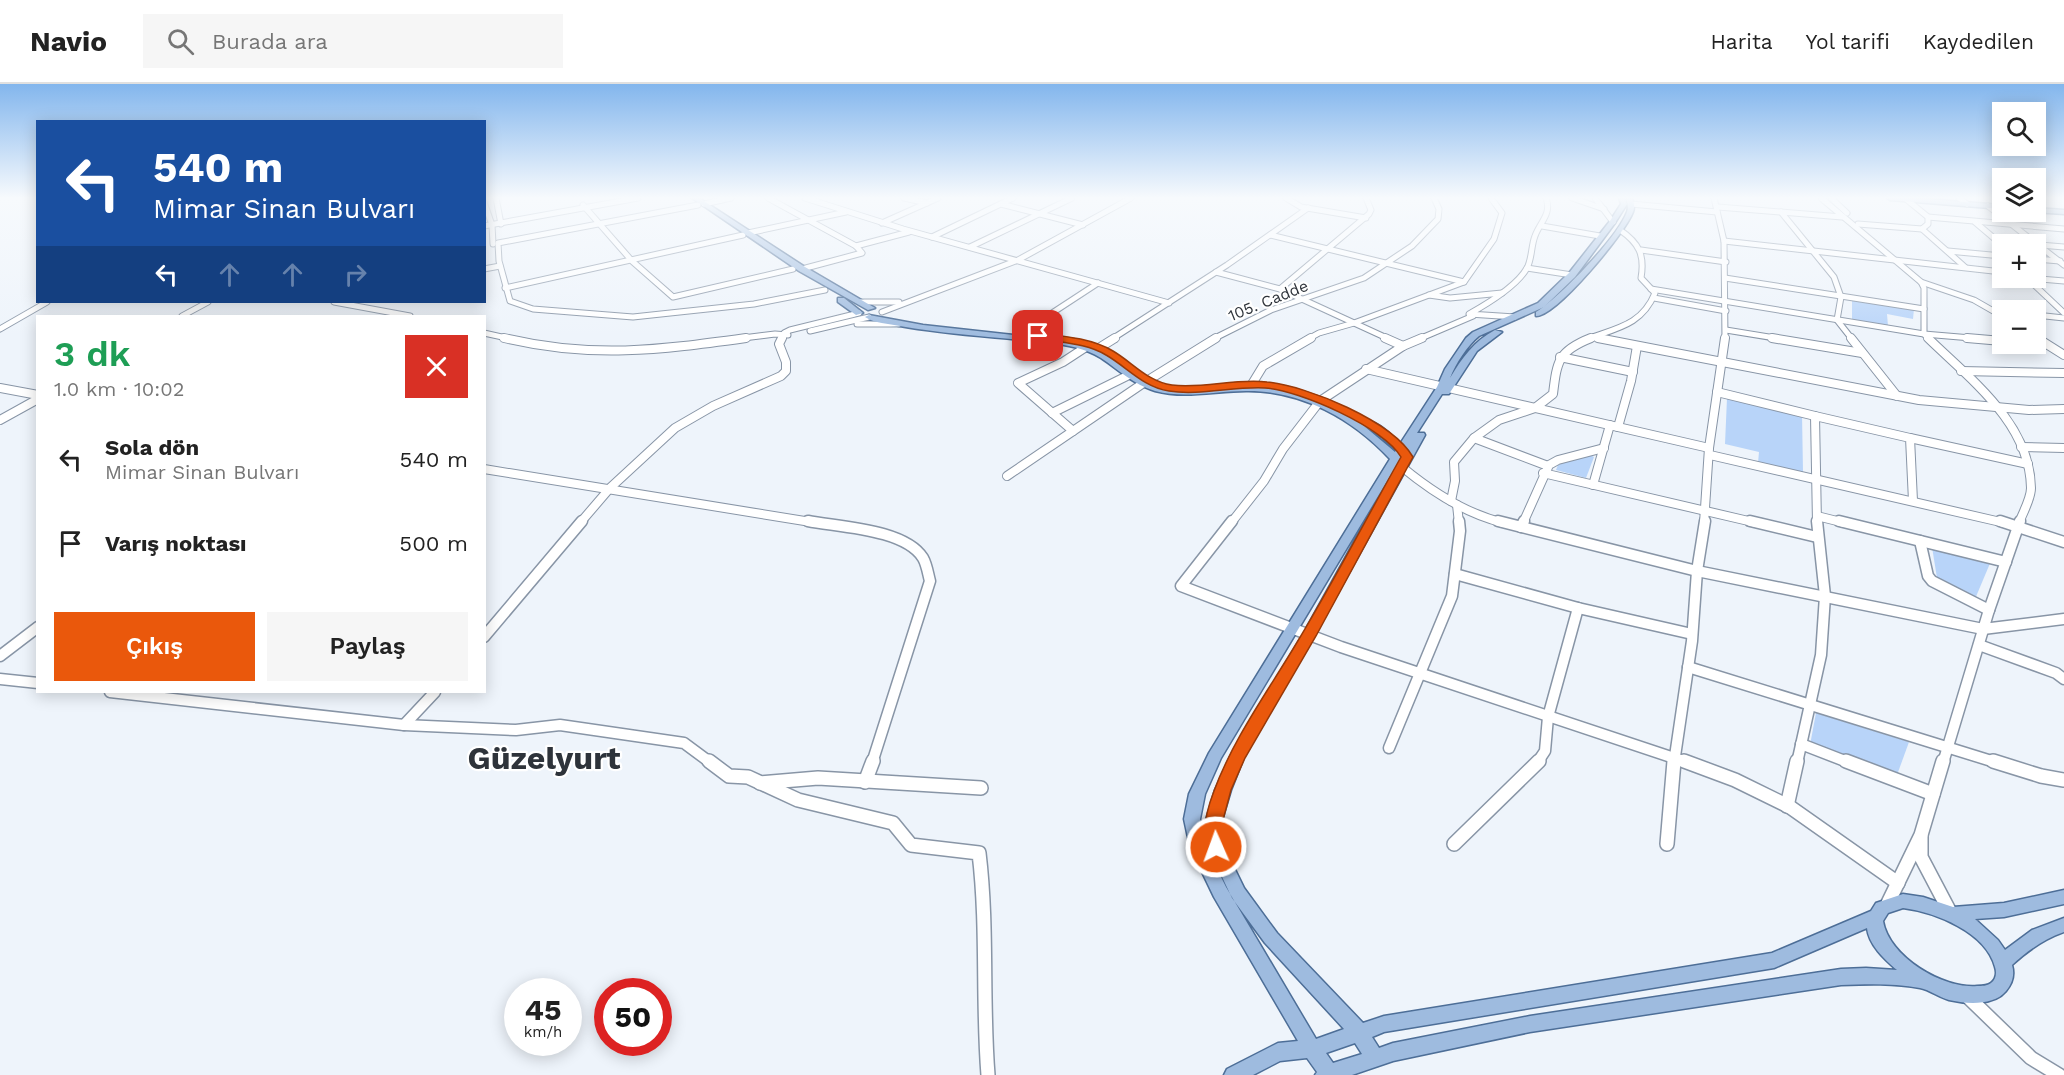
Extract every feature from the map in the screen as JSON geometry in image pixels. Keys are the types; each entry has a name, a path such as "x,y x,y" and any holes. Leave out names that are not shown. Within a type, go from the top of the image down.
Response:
{"main road":[{"path":"761,244 859,313 875,311"},
{"path":"1445,388 1449,369 1476,333 1541,305 1572,275 1594,244"},
{"path":"1603,244 1563,298 1545,312 1486,337 1445,388 1214,757 1197,794 1192,819 1198,847 1220,892 1327,1074 1393,1052 1530,1024 1807,981 1866,976 1922,980"},
{"path":"798,269 875,311 898,320 1086,347 1116,362 1129,375 1162,390 1185,392 1246,388 1272,389 1320,402"},
{"path":"898,320 1057,338 1099,348 1109,352 1145,382 1179,389 1252,384 1281,387 1320,402 1369,433 1402,458"},
{"path":"1374,1058 1360,1033 1271,938 1238,893 1216,847 1214,820 1232,768 1308,636 1402,458"},
{"path":"1951,914 2004,910 2064,897"},
{"path":"1234,1075 1278,1052 1312,1049 1384,1024 1774,960 1882,910 1903,901 1921,903 1951,914 1979,932 1994,947 2003,963 2006,978 2000,989 1986,995 1967,996 1945,991 1922,980 1902,966 1886,950 1877,935 1874,921 1882,910"},
{"path":"2003,963 2023,943 2044,930 2064,925"}],"street":[{"path":"496,244 510,302 523,308 633,317 754,304 825,290"},
{"path":"617,244 673,297 862,253 852,244"},
{"path":"506,288 702,244"},
{"path":"856,246 862,244"},
{"path":"960,244 1169,303"},
{"path":"970,247 976,244"},
{"path":"845,324 875,311 929,295 1018,260 1047,244"},
{"path":"1099,348 1257,244"},
{"path":"1309,244 1464,282"},
{"path":"1280,289 1335,244"},
{"name":"105. Cadde","path":"1007,476 1145,382 1243,323 1364,278 1414,244"},
{"path":"1252,384 1263,366 1319,333 1354,323 1464,282 1490,244"},
{"path":"1473,316 1469,314 1497,298 1527,268 1532,244"},
{"path":"1389,748 1452,596 1460,531 1454,503 1454,462 1474,438 1499,420 1535,408 1552,394 1556,365 1560,357 1575,344 1626,324 1647,312 1654,293 1641,278 1645,261 1637,244"},
{"path":"1667,844 1674,759 1688,667 1697,571 1706,512 1709,451 1726,330 1724,244"},
{"path":"1749,244 1992,272"},
{"path":"1809,244 1834,277 1841,297 1837,320 1897,396"},
{"path":"1876,244 1921,282 1974,300 1992,309"},
{"path":"1879,244 1899,263 1992,272"},
{"path":"1939,244 1965,268"},
{"path":"2046,246 2064,247"},
{"path":"1641,250 1726,262"},
{"path":"2046,250 2063,263"},
{"path":"1948,252 1992,255"},
{"path":"2046,260 2063,263"},
{"path":"486,269 500,266"},
{"path":"1527,268 1572,275"},
{"path":"1216,272 1280,289 1403,346"},
{"path":"2046,277 2064,280"},
{"path":"1725,278 1924,309"},
{"path":"2046,279 2064,280"},
{"path":"1882,910 1921,835 1989,610 2031,490 2028,464 2013,428 1999,408 1924,334 1924,288 1921,282"},
{"path":"1020,334 1098,283"},
{"path":"2038,288 2064,313"},
{"path":"1651,289 1924,334 1992,340"},
{"path":"1429,295 1450,298 1502,293"},
{"path":"1654,298 1726,311"},
{"path":"860,302 901,304"},
{"path":"0,329 45,303"},
{"path":"184,315 206,303"},
{"path":"342,303 405,315"},
{"path":"839,318 845,312 848,304"},
{"path":"486,333 565,350 626,351 776,334 784,336 845,324 898,320 897,311 901,304"},
{"path":"486,635 610,488 622,480 659,440 677,427 786,371 786,362 779,344 790,330 859,313"},
{"path":"1515,317 1473,316 1403,346 1320,402 1284,448 1257,491 1181,586 1308,636 1549,715 1723,776 1787,806 1898,883"},
{"path":"2046,316 2064,318"},
{"path":"1726,330 1862,353"},
{"path":"1593,337 1897,396 1999,408 2064,410"},
{"path":"2046,344 2064,355"},
{"path":"1593,485 1632,372 1636,346"},
{"path":"1073,431 1018,383 1063,362 1086,347"},
{"path":"1560,357 1632,372"},
{"path":"1366,369 1614,426 1817,479 2019,527 2064,542"},
{"path":"1961,371 2064,373"},
{"path":"1052,413 1129,375"},
{"path":"0,388 36,397"},
{"path":"1717,392 2028,464"},
{"path":"0,420 36,398"},
{"path":"1787,806 1821,655 1825,596 1817,537 1815,416"},
{"path":"1474,438 1546,470 1593,485 1817,537"},
{"path":"1910,438 1913,501"},
{"path":"2021,447 2064,448"},
{"path":"1521,527 1546,470 1558,460 1604,448"},
{"path":"1402,458 1430,490 1492,520 1697,571 1983,629 2064,619"},
{"path":"486,469 889,535 909,546 922,557 930,580 880,743 865,782"},
{"path":"1817,516 2006,562"},
{"path":"1920,541 1928,576 1932,581 1989,610"},
{"path":"1455,574 1578,608 1692,634"},
{"path":"1454,844 1545,752 1549,715 1578,608"},
{"path":"0,656 36,629"},
{"path":"1979,645 2061,674"},
{"path":"1688,667 2057,780 2064,780"},
{"path":"0,679 36,682"},
{"path":"119,693 405,725 516,730 560,724 684,743 729,777 748,777 798,800 893,823 910,845 979,853 984,885 984,1036 988,1075"},
{"path":"405,725 434,693"},
{"path":"1801,744 1932,794"},
{"path":"758,783 818,778 981,788"},
{"path":"1921,835 1921,857 1951,914"},
{"path":"1967,996 2031,1058 2059,1075"}],"shaded area":[{"path":"1852,300 1914,309 1913,319 1887,314 1888,326 1852,320"},
{"path":"1727,398 1802,414 1803,472 1758,463 1759,452 1725,444"},
{"path":"1588,454 1594,457 1586,478 1556,470 1558,465"},
{"path":"1932,547 1991,561 1975,599 1937,578"},
{"path":"1816,713 1909,742 1897,775 1810,745"}],"district":[{"name":"Güzelyurt","path":"544,758"}],"route":[{"path":"1038,336 1092,345 1109,352 1148,380 1170,388 1252,384 1297,390 1346,411 1386,435 1402,448 1407,457 1308,636 1237,758 1223,790 1214,820 1216,847"}]}
